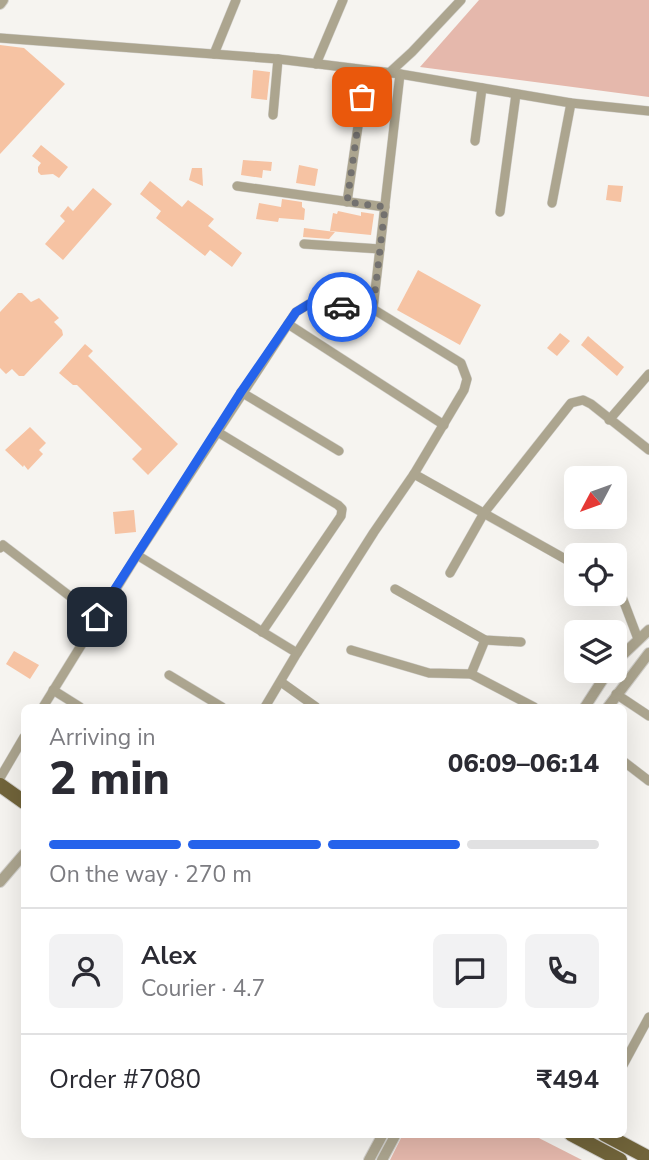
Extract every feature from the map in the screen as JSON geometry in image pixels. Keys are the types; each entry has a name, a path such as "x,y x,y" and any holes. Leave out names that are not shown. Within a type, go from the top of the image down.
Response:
{"main road":[{"path":"0,785 21,800"},
{"path":"0,797 21,811"},
{"path":"579,1138 620,1160"},
{"path":"612,1138 649,1158"}],"street":[{"path":"0,4 3,0"},
{"path":"214,54 236,0"},
{"path":"316,64 343,0"},
{"path":"388,73 444,20 461,0"},
{"path":"0,38 278,59 400,74 571,103 649,111"},
{"path":"273,115 278,59"},
{"path":"347,202 366,71"},
{"path":"373,309 400,74"},
{"path":"475,141 482,88"},
{"path":"500,212 516,94"},
{"path":"552,203 571,103"},
{"path":"237,186 385,207"},
{"path":"304,244 380,249"},
{"path":"45,704 97,617 241,392 300,307 309,304 373,309 461,363 467,379 464,390 414,474 373,532 267,704"},
{"path":"288,324 444,425"},
{"path":"609,420 649,374"},
{"path":"241,392 339,451"},
{"path":"450,573 484,513 570,403 583,400 649,450"},
{"path":"216,431 338,505 342,513 262,632"},
{"path":"414,474 564,558"},
{"path":"0,548 3,545 97,617"},
{"path":"137,555 297,653"},
{"path":"395,589 485,640 521,642"},
{"path":"625,606 638,639"},
{"path":"627,650 649,630"},
{"path":"471,674 485,640"},
{"path":"351,650 429,673 471,674 528,704"},
{"path":"610,704 649,653"},
{"path":"169,675 215,704"},
{"path":"281,682 312,704"},
{"path":"587,704 601,683"},
{"path":"53,690 75,704"},
{"path":"616,694 649,716"},
{"path":"0,778 21,742"},
{"path":"627,764 649,781"},
{"path":"0,882 21,858"},
{"path":"627,1058 649,1017"},
{"path":"369,1160 381,1138"},
{"path":"382,1160 394,1138"}],"shaded area":[{"path":"479,0 649,0 649,97 420,67"},
{"path":"401,1138 539,1138 582,1160 390,1160"}],"building":[{"path":"0,45 24,48 65,84 0,154"},
{"path":"253,70 270,72 267,100 251,98"},
{"path":"41,145 68,167 59,178 53,174 41,175 38,172 41,163 32,156"},
{"path":"243,160 272,162 271,171 263,170 262,178 241,175"},
{"path":"299,165 318,169 315,186 296,183"},
{"path":"192,168 202,168 203,186 189,180"},
{"path":"150,181 182,207 188,200 214,219 208,226 242,253 232,267 210,250 205,256 156,218 161,211 140,194"},
{"path":"608,185 623,186 621,202 606,200"},
{"path":"93,188 112,204 63,260 45,244 65,221 60,216 68,206 73,211"},
{"path":"282,199 302,202 305,209 304,220 279,218 278,222 256,219 259,203 281,207"},
{"path":"338,211 361,216 361,212 374,214 371,235 330,231 333,213 337,214"},
{"path":"304,228 335,232 329,239 303,237"},
{"path":"418,270 481,305 460,345 397,310"},
{"path":"18,293 22,293 31,302 39,298 59,318 54,322 63,335 24,376 19,376 12,369 6,374 0,368 0,312"},
{"path":"560,333 570,341 557,356 547,348"},
{"path":"588,336 624,367 617,376 581,345"},
{"path":"85,344 93,351 88,356 178,444 148,475 132,459 142,449 77,385 73,385 59,373"},
{"path":"30,427 46,443 39,450 43,454 28,470 5,450"},
{"path":"134,510 136,532 115,534 113,512"},
{"path":"14,651 39,665 30,679 6,664"}],"way so far":[{"path":"342,307 373,309 385,207 347,202 362,97"}],"route":[{"path":"97,617 241,392 296,312 300,307 309,304 342,307"}]}
